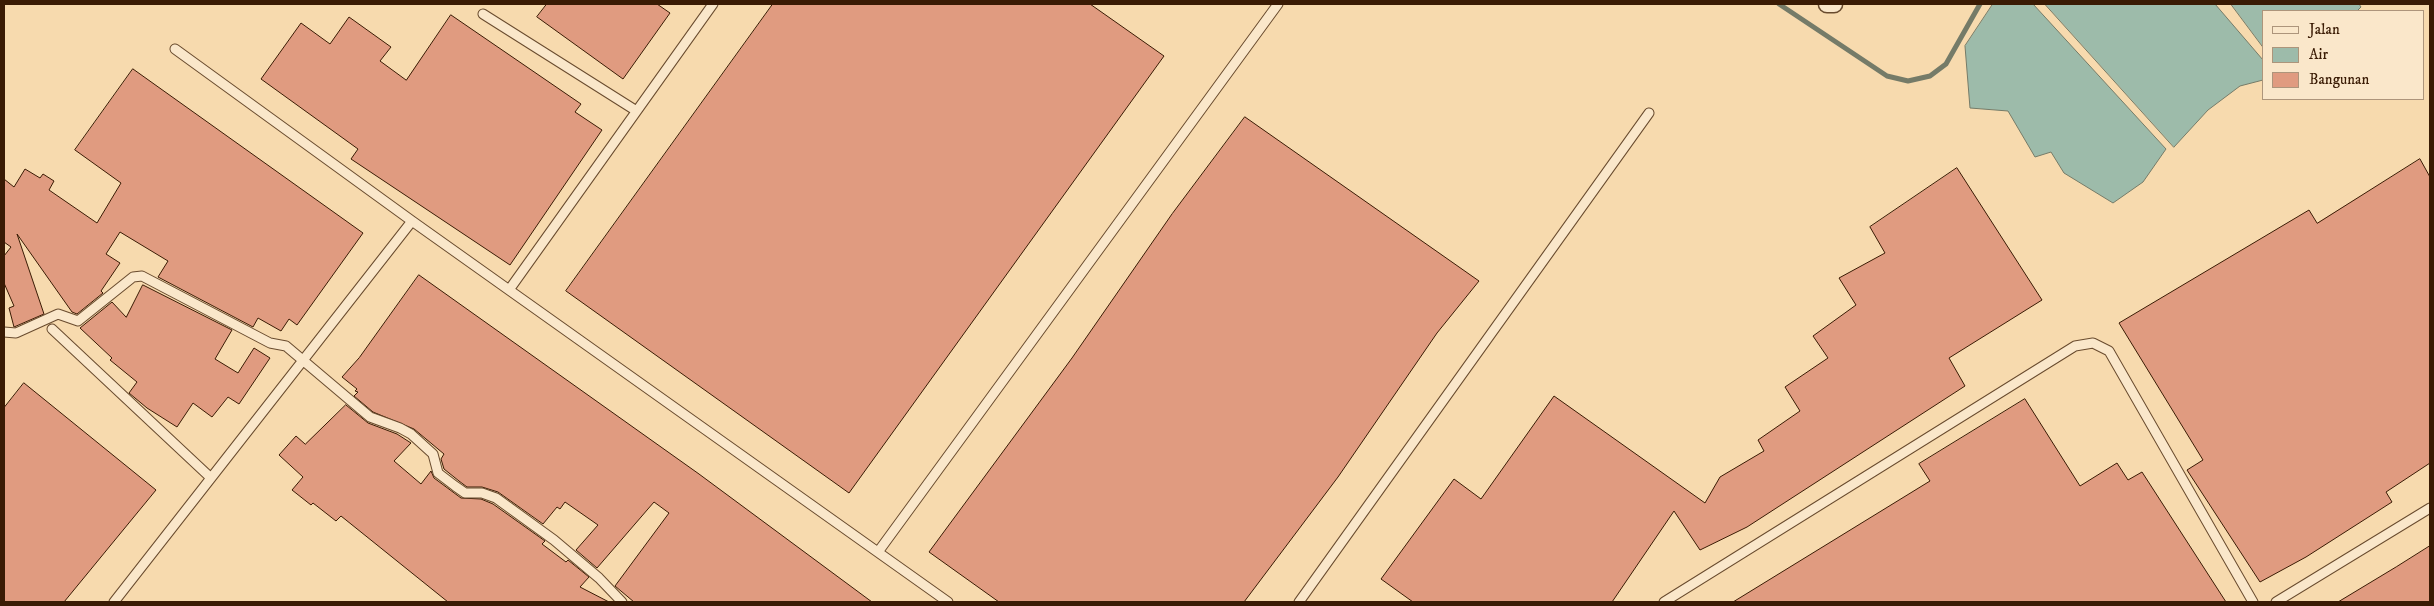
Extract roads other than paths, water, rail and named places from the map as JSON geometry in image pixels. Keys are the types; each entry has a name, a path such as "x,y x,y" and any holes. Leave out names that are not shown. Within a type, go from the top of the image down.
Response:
{"street":[{"path":"1827,4 1834,4"}],"lane":[{"path":"509,290 635,110 713,4"},
{"path":"878,552 1278,4"},
{"path":"483,14 635,110"},
{"path":"175,49 412,222 948,602"},
{"path":"1299,602 1649,113"},
{"path":"114,602 412,222"},
{"path":"4,332 16,333 58,314 78,321 133,277 142,276 270,343 286,346 302,362 335,385 370,417 411,434 433,454 438,472 465,493 482,493 496,498 554,540 599,578 622,602"},
{"path":"52,329 211,478"},
{"path":"1664,602 2075,346 2093,343 2109,350 2253,602"},
{"path":"2276,602 2430,508"}],"water":[{"path":"1993,4 2033,4 2166,149 2143,182 2113,203 2064,173 2051,152 2035,157 2008,111 1970,108 1965,46"},
{"path":"2045,4 2215,4 2262,59 2262,80 2240,86 2208,110 2174,147"},
{"path":"2231,4 2359,4 2361,7 2358,10 2262,10 2262,46"}],"waterway":[{"path":"1779,4 1887,76 1908,81 1930,76 1946,64 1980,4"}]}
